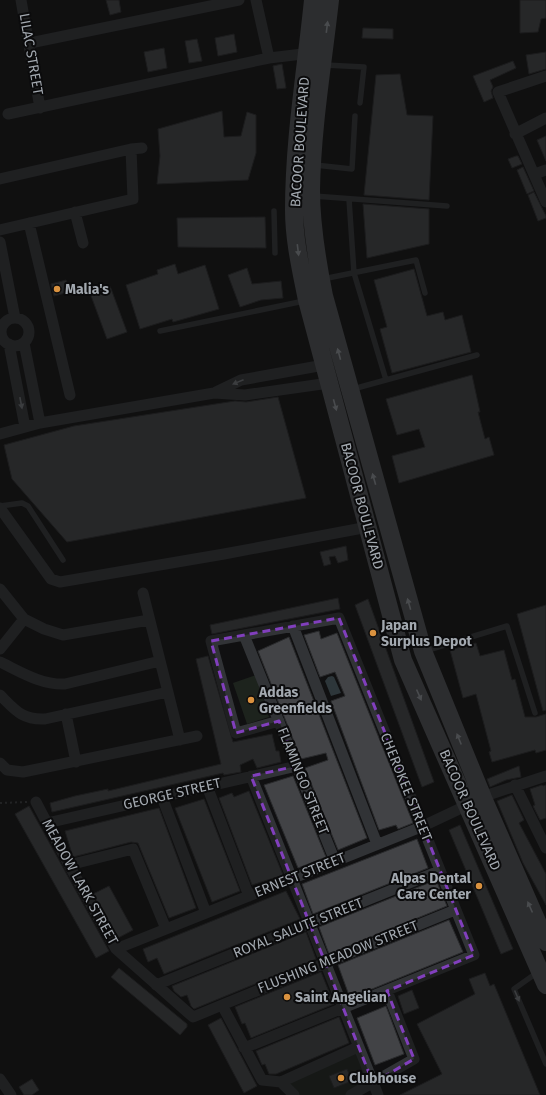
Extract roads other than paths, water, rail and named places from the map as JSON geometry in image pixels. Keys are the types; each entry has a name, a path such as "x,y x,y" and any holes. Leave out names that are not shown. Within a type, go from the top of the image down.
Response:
{"main road":[{"name":"BACOOR BOULEVARD","path":"313,0 318,57 311,196 316,294 324,365 403,660 546,942"},
{"name":"BACOOR BOULEVARD","path":"330,0 318,57 297,141 294,211 298,253 316,294 349,390 423,652 475,801 543,978"}],"street":[{"name":"LILAC STREET","path":"21,0 30,43 40,108"},
{"path":"30,43 238,0"},
{"path":"256,0 269,58"},
{"path":"8,114 269,58 318,57"},
{"path":"546,76 498,92 515,134 535,174 546,202"},
{"path":"515,134 546,118"},
{"path":"0,179 136,149 133,199 0,230"},
{"path":"535,174 546,170"},
{"path":"75,212 83,243"},
{"path":"29,223 70,395"},
{"path":"0,242 14,318"},
{"path":"25,427 4,339 1,333 3,324 14,318 23,321 28,328 28,336 24,343 40,423"},
{"path":"4,339 18,345 24,343"},
{"path":"214,393 241,380 324,365"},
{"path":"260,377 262,392"},
{"path":"0,434 40,423 214,393 245,395 329,383"},
{"path":"0,507 51,579 60,582 224,554 368,526"},
{"path":"0,589 24,619 44,629 63,634 149,620"},
{"path":"143,593 180,740"},
{"name":"CHEROKEE STREET","path":"292,626 339,618 439,871 474,955 387,991"},
{"path":"0,649 24,619"},
{"path":"279,721 236,732 211,641 292,626 377,844"},
{"name":"FLAMINGO STREET","path":"244,635 335,861"},
{"path":"0,662 43,682 65,684 160,661"},
{"path":"0,695 17,712 33,720 168,692"},
{"path":"66,714 76,762"},
{"path":"0,763 7,770 23,772 197,736"},
{"name":"GEORGE STREET","path":"47,823 297,766"},
{"path":"251,776 378,1095"},
{"name":"ERNEST STREET","path":"116,949 421,826 475,801 515,785 546,776"},
{"path":"515,785 541,829 546,848"},
{"path":"207,786 249,896"},
{"path":"162,797 206,913"},
{"name":"MEADOW LARK STREET","path":"36,802 116,949 193,1017 222,1005"},
{"path":"69,865 133,849 166,929"},
{"name":"ROYAL SALUTE STREET","path":"156,984 439,871"},
{"name":"FLUSHING MEADOW STREET","path":"222,1005 455,910"},
{"path":"244,1048 387,991 414,1059 351,1095"},
{"path":"222,1005 262,1080 281,1082 358,1047"},
{"path":"0,1079 10,1095"},
{"path":"281,1082 294,1095"}],"lane":[{"path":"318,57 364,67 360,103"},
{"path":"312,165 352,169 355,116"},
{"path":"311,196 447,206"},
{"path":"349,199 354,273 386,380"},
{"path":"274,211 275,253"},
{"path":"160,331 316,294 354,273 416,260 424,293"},
{"path":"349,390 477,355"},
{"path":"0,507 22,503 28,506 63,560"},
{"path":"423,652 507,626 535,714"},
{"path":"543,978 514,989 546,1064"}],"place":[{"name":"Malia's","path":"57,289"},
{"name":"Japan Surplus Depot","path":"373,633"},
{"name":"Addas Greenfields","path":"251,700"},
{"name":"Alpas Dental Care Center","path":"479,886"},
{"name":"Saint Angelian","path":"287,997"},
{"name":"Clubhouse","path":"341,1078"}]}
